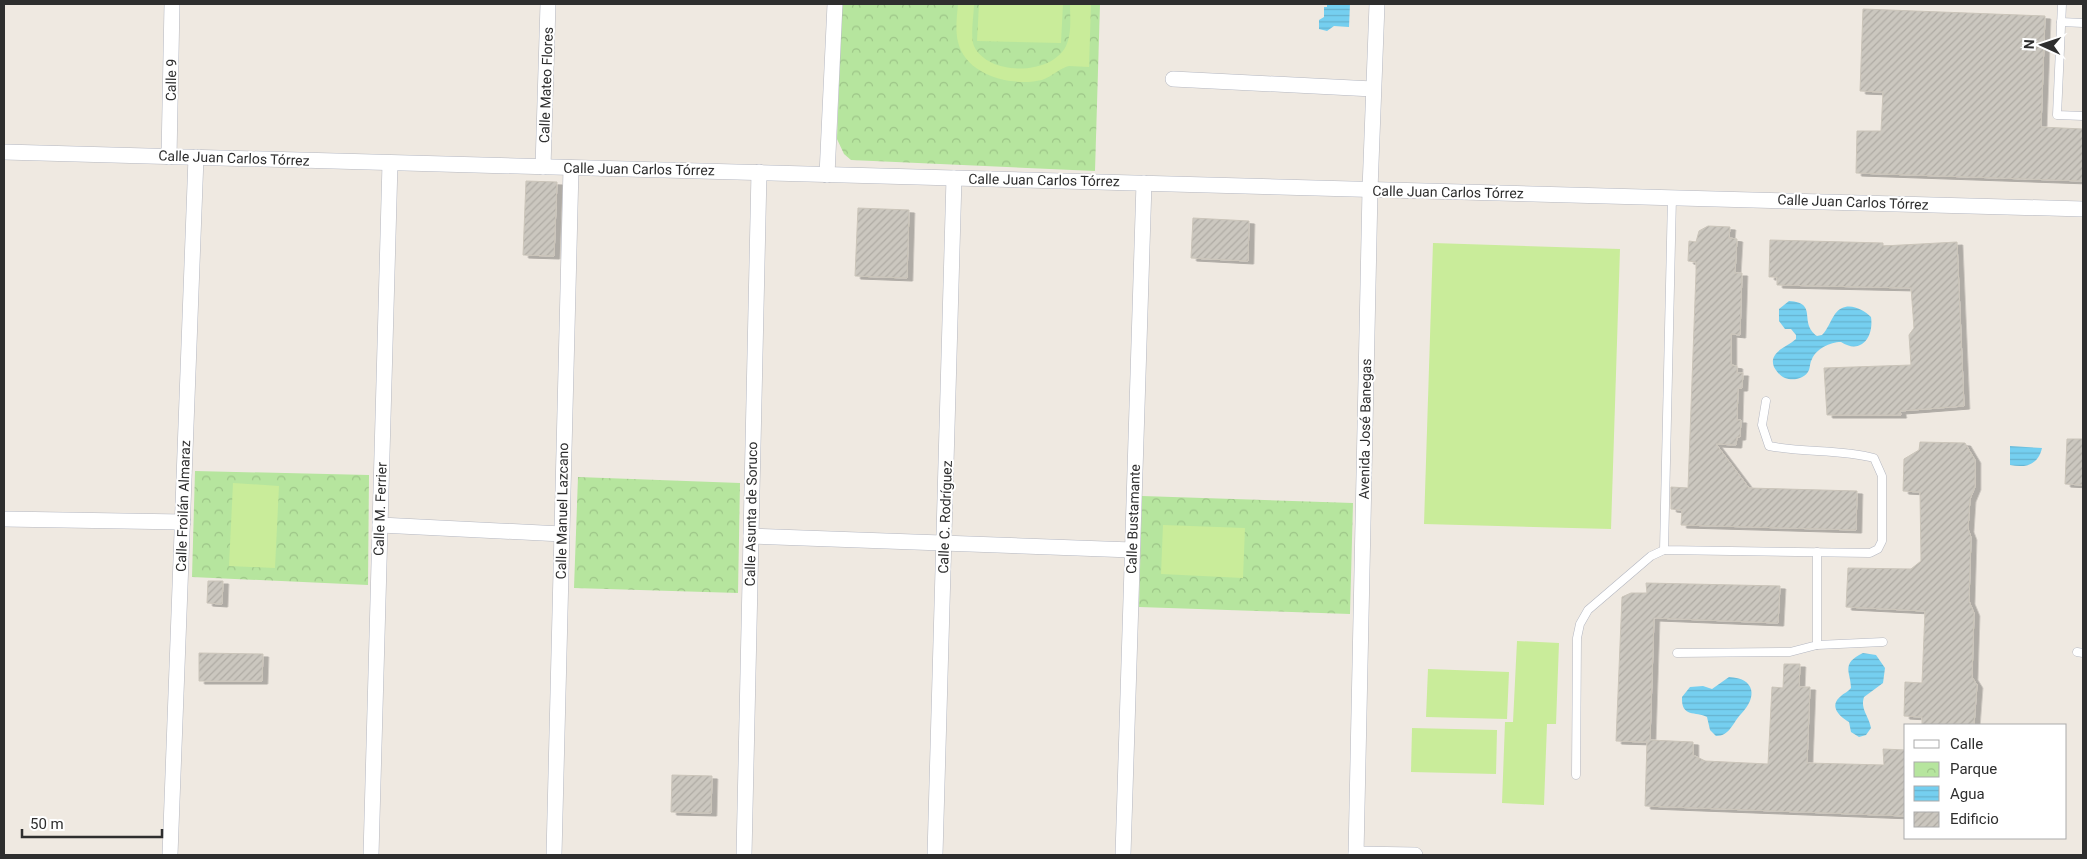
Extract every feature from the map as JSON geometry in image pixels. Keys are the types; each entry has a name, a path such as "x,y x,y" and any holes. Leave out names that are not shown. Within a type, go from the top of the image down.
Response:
{"street":[{"name":"Calle 9","path":"169,157 172,4"},
{"name":"Calle Mateo Flores","path":"543,167 548,4"},
{"path":"827,174 835,4"},
{"name":"Avenida José Banegas","path":"1356,854 1370,190 1376,4"},
{"path":"1173,79 1374,89"},
{"name":"Calle Juan Carlos Tórrez","path":"4,152 2083,209"},
{"name":"Calle Froilán Almaraz","path":"170,855 196,158"},
{"name":"Calle M. Ferrier","path":"371,855 390,163"},
{"name":"Calle Manuel Lazcano","path":"554,855 571,168"},
{"name":"Calle Asunta de Soruco","path":"744,855 759,172"},
{"name":"Calle C. Rodríguez","path":"935,855 954,178"},
{"name":"Calle Bustamante","path":"1123,855 1144,183"},
{"path":"4,518 183,522"},
{"path":"380,525 562,534"},
{"path":"751,536 1132,550"},
{"path":"1356,854 1415,855"}],"lane":[{"path":"2057,4 2062,4 2057,115 2083,116"},
{"path":"2062,22 2083,23"},
{"path":"1664,550 1672,197"},
{"path":"1576,775 1577,638 1580,624 1588,610 1651,556 1664,550 1870,553 1878,549 1882,541 1882,476 1874,458 1854,453 1785,449 1770,446 1762,425 1766,401"},
{"path":"1817,552 1817,645"},
{"path":"1677,653 1790,652 1817,645 1883,642"}],"green space":[{"path":"842,4 1100,4 1095,171 851,160 844,154 837,139"},
{"path":"958,4 974,4 973,42 981,56 992,63 1005,67 1020,68 1034,67 1047,63 1058,56 1066,46 1069,36 1070,4 1091,4 1089,67 1069,66 1042,80 1030,82 1005,80 980,71 963,54 958,42 956,28"},
{"path":"979,4 1063,4 1061,43 977,41"},
{"path":"1433,243 1620,249 1611,529 1424,524"},
{"path":"195,471 369,475 368,585 192,577"},
{"path":"578,477 740,483 738,593 574,588"},
{"path":"233,483 279,486 275,568 229,566"},
{"path":"1142,496 1353,503 1350,614 1139,607"},
{"path":"1163,525 1245,528 1243,578 1161,574"},
{"path":"1517,641 1559,643 1556,724 1547,724 1544,805 1502,803 1505,722 1513,722"},
{"path":"1428,669 1509,672 1507,719 1426,717"},
{"path":"1412,728 1497,730 1496,774 1411,772"}],"water":[{"path":"1327,4 1350,4 1349,27 1334,26 1327,31 1319,29 1319,20 1324,17 1324,7 1327,7"},
{"path":"1789,301 1803,305 1806,309 1809,325 1817,336 1824,333 1839,310 1848,306 1858,308 1871,317 1868,337 1865,342 1855,346 1841,342 1832,343 1814,355 1809,370 1805,375 1795,379 1785,378 1777,372 1773,362 1779,350 1796,339 1796,335 1791,329 1785,329 1779,321 1779,309"},
{"path":"2010,446 2042,448 2034,462 2016,466 2010,465"},
{"path":"1863,653 1876,655 1885,668 1883,683 1864,697 1863,705 1871,728 1866,735 1859,737 1851,732 1849,722 1839,714 1835,707 1837,700 1851,688 1848,669 1851,661"},
{"path":"1729,677 1744,681 1749,685 1752,695 1746,708 1731,728 1725,734 1716,736 1710,730 1707,717 1690,713 1684,708 1682,697 1690,687 1703,686 1712,689"}],"building":[{"path":"1863,9 2045,16 2041,127 2083,129 2083,181 1856,173 1857,131 1881,131 1883,92 1860,91"},
{"path":"526,181 557,182 554,256 523,255"},
{"path":"858,208 909,210 907,278 855,276"},
{"path":"1193,218 1249,221 1248,261 1191,258"},
{"path":"1708,226 1730,227 1729,238 1737,239 1735,273 1742,273 1740,335 1731,334 1731,365 1737,366 1737,373 1743,373 1742,388 1738,388 1737,420 1741,420 1740,437 1737,437 1736,445 1716,444 1749,488 1857,491 1856,530 1681,525 1682,510 1671,509 1671,487 1688,488 1696,273 1696,262 1688,261 1689,241 1696,242 1699,231"},
{"path":"1770,240 1883,243 1883,246 1957,242 1964,406 1900,411 1901,415 1827,415 1824,368 1911,365 1909,335 1914,328 1911,288 1777,285 1777,277 1769,277"},
{"path":"2067,439 2083,439 2083,485 2065,484"},
{"path":"1920,442 1965,443 1975,460 1975,487 1970,499 1968,529 1971,537 1969,601 1974,613 1972,677 1977,685 1974,724 1922,724 1922,717 1904,716 1905,682 1922,683 1925,611 1846,607 1848,568 1911,569 1921,561 1920,492 1903,491 1904,459 1919,450"},
{"path":"208,581 223,581 222,604 207,603"},
{"path":"1646,583 1780,586 1778,623 1654,618 1650,740 1693,742 1693,755 1705,761 1768,764 1772,687 1783,688 1784,664 1800,664 1799,687 1810,687 1807,763 1884,765 1883,749 1904,750 1904,816 1645,806 1647,742 1616,741 1622,597 1631,593 1647,593"},
{"path":"199,653 263,654 262,681 199,681"},
{"path":"672,775 712,776 711,813 671,812"}]}
